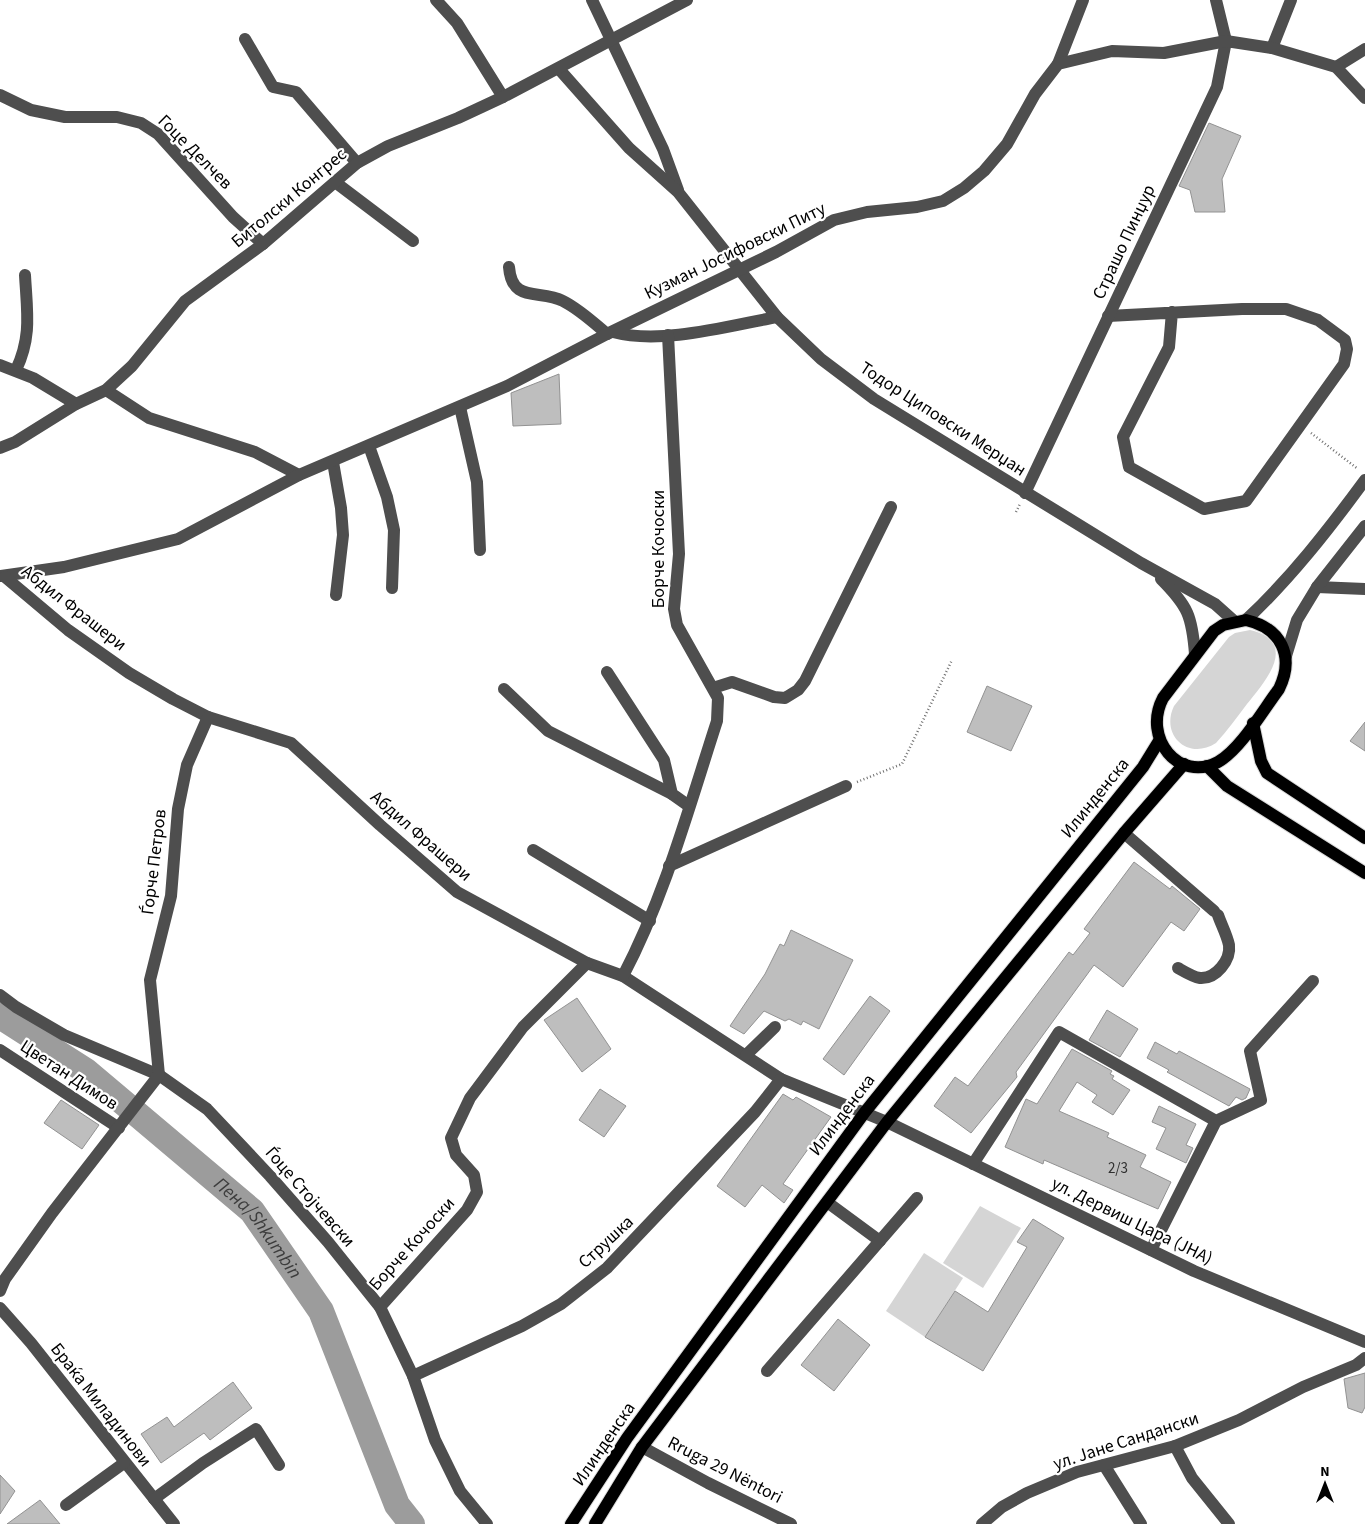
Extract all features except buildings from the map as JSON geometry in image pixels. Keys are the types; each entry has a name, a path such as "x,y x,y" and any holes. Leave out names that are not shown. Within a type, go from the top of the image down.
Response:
{"main road":[{"path":"1240,621 1267,628 1276,635 1286,656 1286,667 1282,684 1228,756 1207,766 1184,764 1170,755 1159,742 1155,725 1157,708 1195,654 1214,631 1240,621"},
{"path":"1253,723 1261,761 1267,773 1365,838"},
{"name":"Илинденска","path":"572,1524 627,1438 865,1112 1143,767 1159,742"},
{"name":"Илинденска","path":"595,1524 642,1447 887,1122 1124,833 1184,764"},
{"path":"1207,766 1227,786 1365,873"}],"street":[{"path":"436,0 457,23 503,97"},
{"name":"Тодор Циповски Мерџан","path":"592,0 663,149 678,192"},
{"name":"Битолски Конгрес","path":"0,448 22,438 76,404 106,390 132,366 186,301 263,244 357,163 388,146 458,118 560,69 687,0"},
{"name":"Кузман Јосифовски Питу","path":"3,576 64,567 178,539 299,475 460,407 516,381 738,269 776,252 834,220 867,212 917,207 943,201 964,188 984,170 1007,144 1035,94 1058,64 1083,0"},
{"name":"Страшо Пинџур","path":"1026,493 1217,88 1226,41 1216,0"},
{"path":"1272,48 1291,0"},
{"path":"245,39 273,87 296,92 357,163"},
{"path":"1058,64 1112,51 1164,53 1226,41 1272,48 1336,67 1365,98"},
{"path":"1336,67 1365,50"},
{"name":"Тодор Циповски Мерџан","path":"560,69 629,148 678,192 778,317 821,359 874,399 1150,568 1215,604 1240,621"},
{"name":"Гоце Делчев","path":"0,95 31,110 65,117 117,117 141,123 158,134 233,217 263,244"},
{"path":"335,182 413,241"},
{"path":"509,267 510,279 516,286 530,295 560,299 575,307 610,333 630,336 668,335 778,317"},
{"path":"16,370 26,350 28,328 25,275"},
{"path":"1108,316 1172,312 1286,309 1318,320 1345,340 1347,349 1344,364 1246,501 1204,509 1129,467 1123,437 1169,347 1172,312"},
{"name":"Борче Кочоски","path":"623,976 650,920 717,722 718,698 677,624 674,609 679,554 668,335"},
{"path":"0,365 16,370 76,404"},
{"path":"106,390 150,418 255,452 299,475"},
{"path":"460,407 477,482 480,550"},
{"path":"369,446 387,497 394,530 392,588"},
{"path":"333,462 342,508 343,535 336,595"},
{"path":"1240,621 1271,597 1340,514 1365,480"},
{"path":"713,688 732,682 774,697 785,698 798,690 806,681 891,507"},
{"path":"1286,656 1297,620 1317,587 1365,526"},
{"path":"1150,568 1187,610 1193,631 1195,654"},
{"name":"Абдил Фрашери","path":"3,576 68,630 122,668 208,717 291,743 380,825 457,892 587,963 623,976 781,1079 887,1122"},
{"path":"1317,587 1365,589"},
{"path":"607,672 664,760 672,794"},
{"path":"504,689 548,731 672,794 690,806"},
{"name":"Ѓорче Петров","path":"160,1075 150,980 171,896 178,810 187,765 208,717"},
{"path":"669,866 846,786"},
{"path":"1124,833 1216,913 1229,944 1227,958 1222,966 1207,977 1198,978 1178,968"},
{"path":"533,850 650,920"},
{"name":"Борче Кочоски","path":"380,1307 467,1210 477,1192 474,1175 456,1155 451,1138 470,1098 523,1027 587,963"},
{"path":"1151,1250 1216,1121 1261,1100 1250,1051 1313,981"},
{"name":"Ѓоце Стојчевски","path":"0,995 16,1007 64,1035 160,1075 207,1110 226,1129 328,1242 380,1307 413,1376 435,1440 460,1492 487,1524"},
{"path":"746,1055 775,1027"},
{"path":"973,1164 1059,1032 1216,1121"},
{"name":"Цветан Димов","path":"0,1050 118,1128"},
{"path":"0,1291 5,1279 42,1227 160,1075"},
{"name":"Струшка","path":"413,1376 522,1326 553,1308 607,1268 755,1112 781,1079"},
{"name":"ул. Дервиш Цара (ЈНА)","path":"887,1122 1194,1271 1365,1342"},
{"path":"768,1371 917,1198"},
{"path":"827,1202 880,1241"},
{"name":"Браќа Миладинови","path":"0,1308 31,1343 174,1524"},
{"name":"ул. Јане Сандански","path":"982,1524 1002,1507 1027,1493 1078,1472 1175,1446 1239,1420 1303,1387 1356,1365 1365,1358"},
{"path":"154,1499 203,1463 256,1429 279,1465"},
{"path":"1175,1446 1192,1478 1229,1524"},
{"name":"Rruga 29 Nëntori","path":"642,1447 708,1483 792,1524"},
{"path":"66,1505 124,1463"},
{"path":"1104,1464 1141,1524"}],"path":[{"path":"1300,425 1365,475"},
{"path":"846,786 902,764 952,660"}],"shaded area":[{"path":"1250,630 1265,636 1273,644 1276,653 1269,674 1216,743 1206,748 1196,749 1187,747 1179,742 1171,727 1174,706 1229,637 1235,633"},
{"path":"980,1206 1021,1228 983,1288 943,1263"},
{"path":"924,1253 963,1278 925,1337 886,1311"}],"waterway":[{"name":"Пена/Shkumbin","path":"0,1016 86,1071 252,1211 321,1311 397,1505 412,1524"}]}
